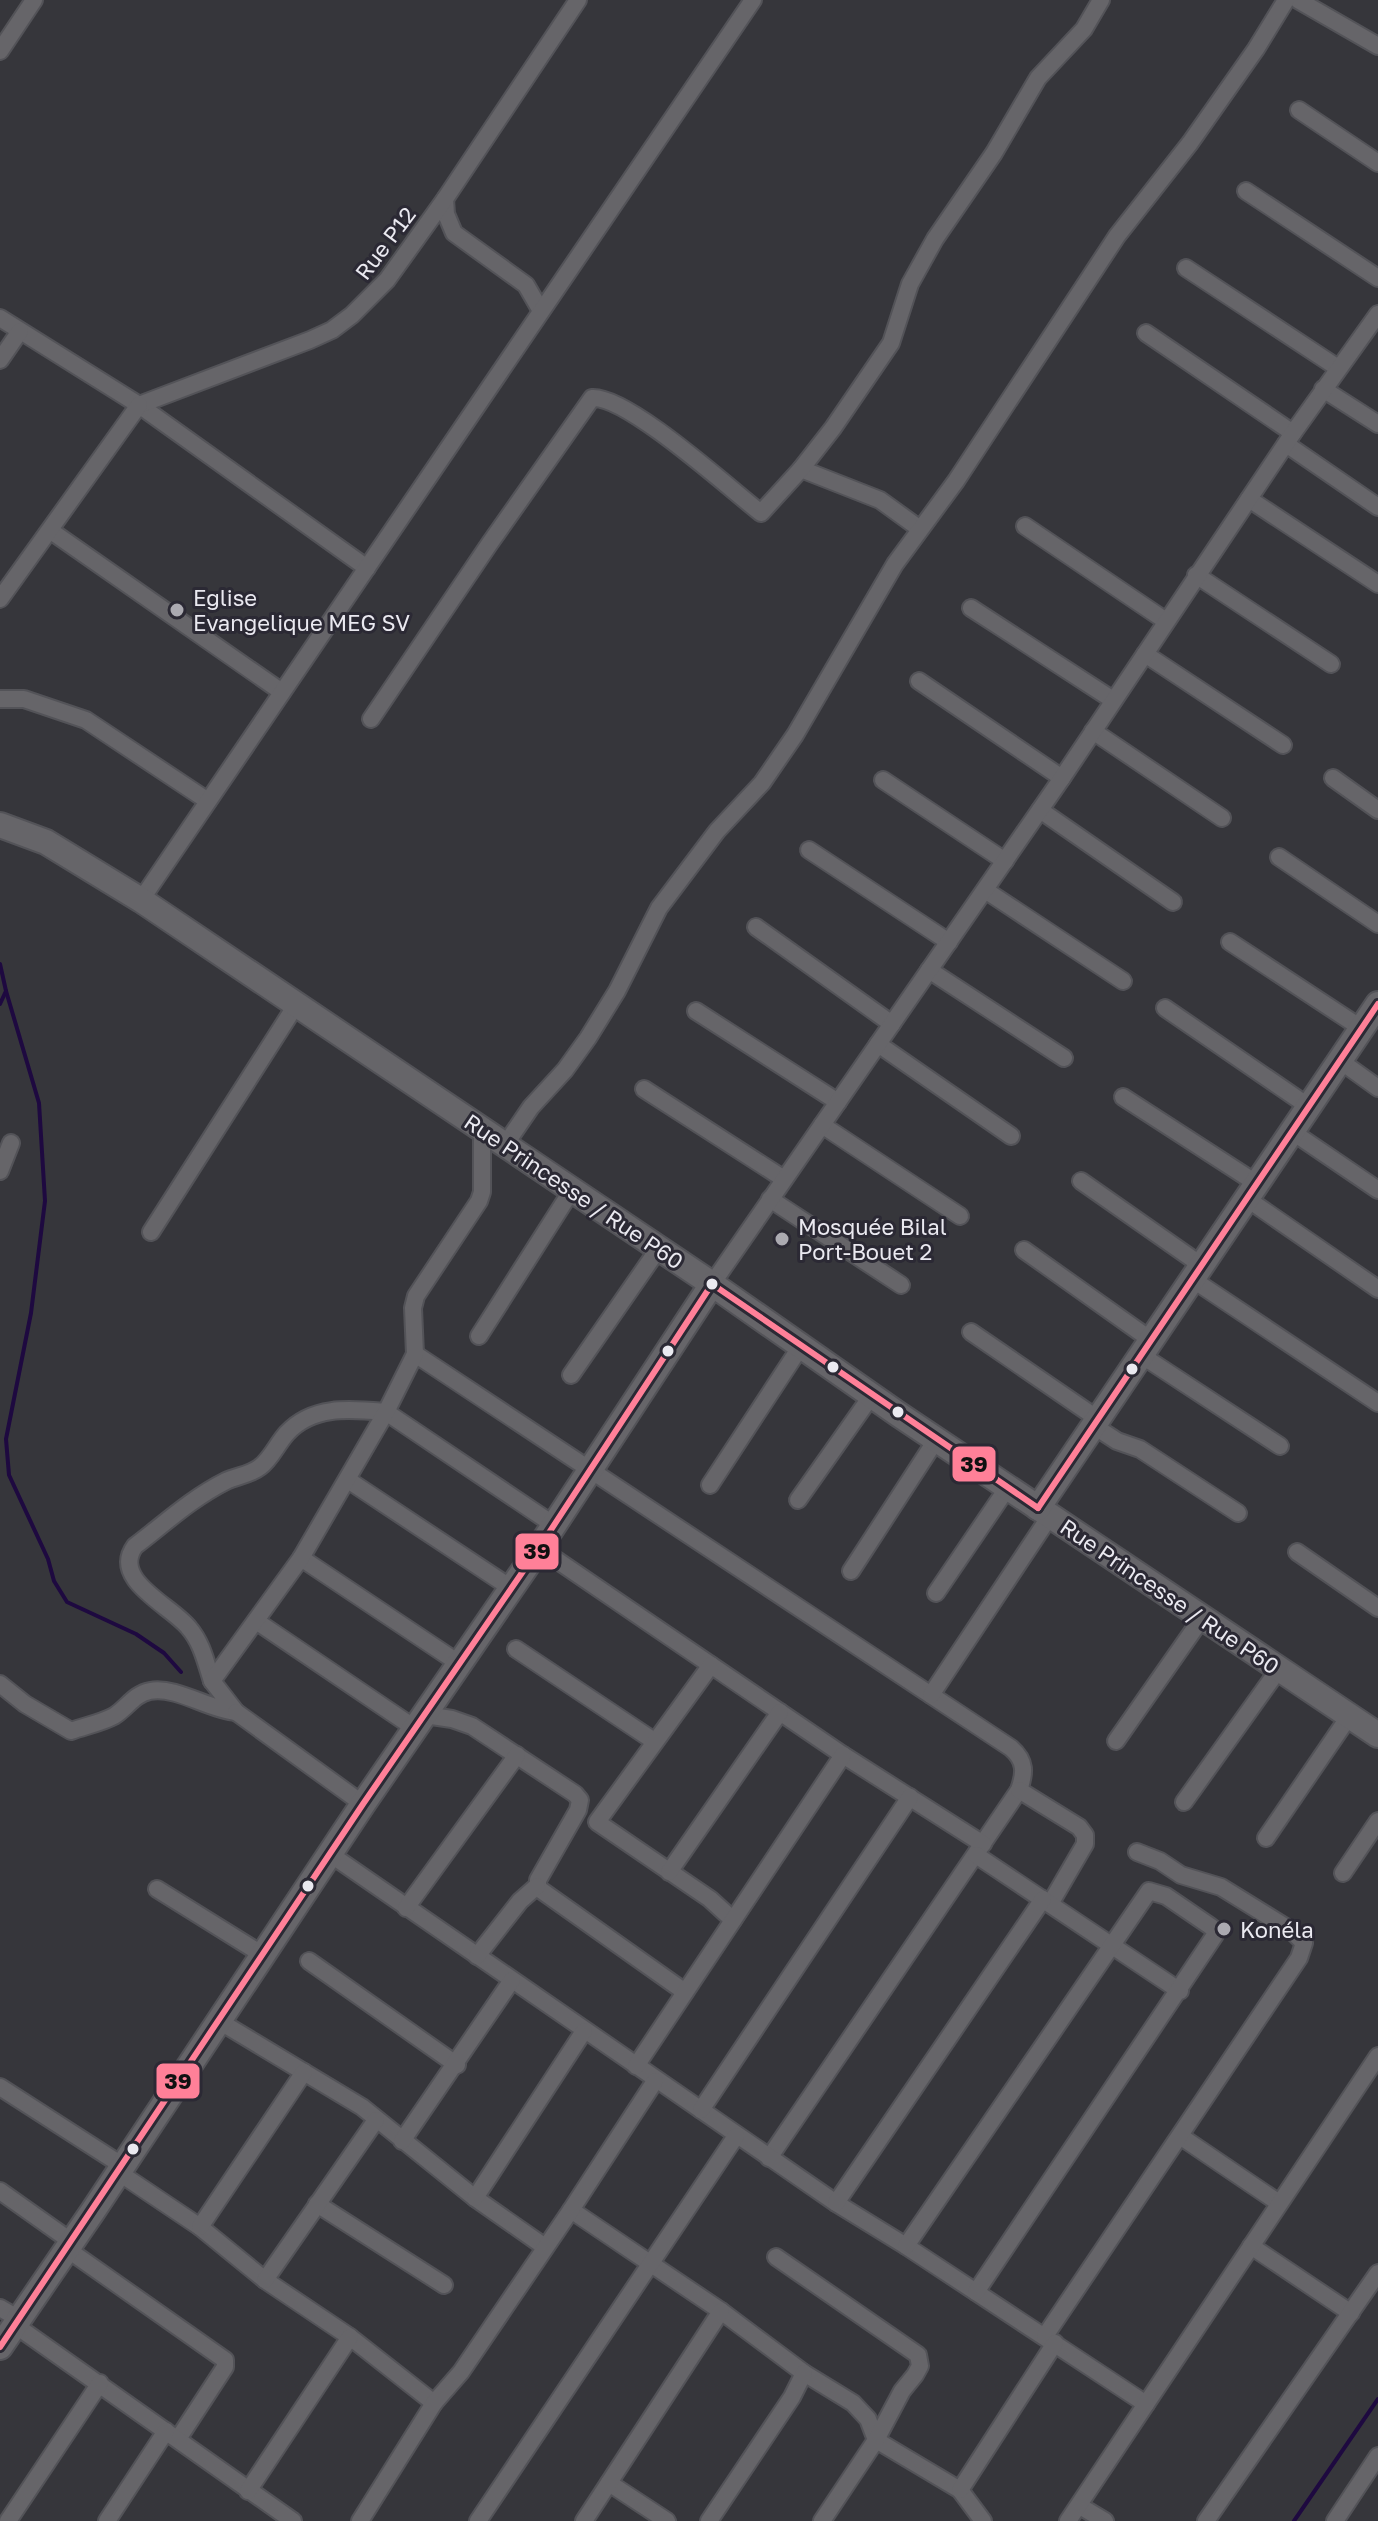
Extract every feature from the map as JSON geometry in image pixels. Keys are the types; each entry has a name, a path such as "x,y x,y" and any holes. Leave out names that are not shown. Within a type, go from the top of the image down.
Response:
{"street":[{"path":"3,42 34,0"},
{"name":"Rue P12","path":"139,405 332,330 379,290 445,199 578,0"},
{"path":"141,900 753,0"},
{"path":"371,719 592,398 600,397 644,422 761,513 833,428 891,343 910,284 935,239 994,153 1038,78 1084,29 1101,0"},
{"path":"505,1145 531,1107 565,1070 588,1038 617,991 659,908 717,831 762,783 795,735 895,564 1007,405 1117,236 1190,143 1256,49 1286,0"},
{"path":"1298,0 1378,46"},
{"path":"1299,110 1378,163"},
{"path":"1246,191 1378,278"},
{"path":"445,199 446,214 454,233 526,285 541,311"},
{"path":"1186,268 1338,368"},
{"path":"0,2347 11,2317 70,2246 363,1804 539,1548 712,1284 1062,778 1289,438 1378,314"},
{"path":"0,318 139,405 367,568"},
{"path":"0,360 20,331"},
{"path":"1146,333 1378,507"},
{"path":"1323,389 1378,424"},
{"path":"0,599 139,405"},
{"path":"801,469 880,500 920,529"},
{"path":"1249,499 1378,584"},
{"path":"1025,526 1166,621"},
{"path":"51,531 282,692"},
{"path":"1196,575 1331,664"},
{"path":"971,608 1113,700"},
{"path":"1145,654 1283,745"},
{"path":"919,681 1062,778"},
{"path":"0,699 24,699 86,720 208,801"},
{"path":"1093,731 1222,818"},
{"path":"1333,778 1378,810"},
{"path":"883,780 1005,861"},
{"path":"1040,810 1173,902"},
{"name":"Rue Princesse / Rue P60","path":"0,825 46,842 141,900 659,1248 936,1440 1378,1735"},
{"path":"809,850 949,942"},
{"path":"1279,857 1378,924"},
{"path":"985,890 1123,981"},
{"path":"756,927 892,1024"},
{"path":"1230,942 1361,1028"},
{"path":"929,970 1064,1058"},
{"path":"931,1695 1096,1423 1378,1004"},
{"path":"151,1232 296,1005"},
{"path":"1165,1008 1308,1106"},
{"path":"696,1011 838,1102"},
{"path":"878,1044 1011,1136"},
{"path":"1339,1060 1378,1088"},
{"path":"644,1089 784,1179"},
{"path":"1123,1097 1378,1289"},
{"path":"822,1125 960,1216"},
{"path":"212,1681 301,1558 386,1412 415,1354 413,1308 416,1296 482,1192 482,1129"},
{"path":"1291,1131 1378,1190"},
{"path":"0,1171 11,1143"},
{"path":"1081,1181 1197,1272 1378,1403"},
{"path":"479,1336 572,1190"},
{"path":"770,1199 901,1285"},
{"path":"571,1375 659,1248"},
{"path":"1024,1250 1146,1348 1280,1446"},
{"path":"971,1332 1117,1441 1140,1449 1238,1513"},
{"path":"710,1485 801,1346"},
{"path":"415,1354 931,1695 1019,1755 1025,1767 1019,1790 980,1850 769,2158"},
{"path":"798,1500 872,1395"},
{"path":"363,1804 236,1712 212,1681 197,1639 188,1626 141,1587 128,1565 129,1554 192,1501 227,1481 260,1468 297,1424 312,1415 343,1410 386,1412 554,1525"},
{"path":"851,1571 936,1440"},
{"path":"348,1480 511,1588"},
{"path":"936,1593 1008,1487"},
{"path":"539,1548 843,1755 910,1797 1046,1901 1180,1991"},
{"path":"1297,1552 1378,1608"},
{"path":"301,1558 460,1664"},
{"path":"1116,1741 1202,1618"},
{"path":"256,1621 420,1722 452,1719 472,1726 580,1800 578,1810 537,1886 520,1901 477,1956"},
{"path":"516,1649 654,1741"},
{"path":"597,1822 711,1665"},
{"path":"1184,1802 1279,1669"},
{"path":"0,1684 25,1704 71,1731 113,1716 138,1696 152,1690 184,1696 220,1711 236,1712"},
{"path":"669,1872 780,1712"},
{"path":"1266,1838 1350,1715"},
{"path":"406,1908 517,1755"},
{"path":"636,2066 843,1755"},
{"path":"836,2203 1085,1844 1085,1835 1079,1827 1019,1790"},
{"path":"701,2110 910,1797"},
{"path":"578,1810 710,1899 733,1920"},
{"path":"1343,1873 1378,1821"},
{"path":"960,2490 1050,2339 1299,1958 1304,1943 1292,1931 1221,1887 1181,1875 1160,1861 1137,1852"},
{"path":"330,1854 736,2136 1146,2404"},
{"path":"537,1886 541,1892 685,1992"},
{"path":"157,1889 263,1955"},
{"path":"906,2246 1149,1891 1166,1896 1215,1930 1215,1935 976,2292"},
{"path":"309,1961 457,2065"},
{"path":"402,2141 457,2065 512,1980"},
{"path":"219,2021 362,2107 475,2198 545,2247"},
{"path":"475,2198 584,2031"},
{"path":"1068,2521 1378,2056"},
{"path":"200,2227 304,2072"},
{"path":"360,2521 434,2403 461,2372 655,2081"},
{"path":"0,2087 200,2227 265,2280 350,2337 434,2403"},
{"path":"265,2280 376,2120"},
{"path":"478,2521 736,2136"},
{"path":"1180,2136 1279,2203"},
{"path":"0,2191 225,2360 225,2367 172,2435 114,2518"},
{"path":"317,2204 444,2285"},
{"path":"571,2210 721,2311 804,2373 853,2403 868,2419 876,2440 960,2490 983,2521"},
{"path":"1251,2246 1351,2313"},
{"path":"776,2257 918,2355 920,2366 822,2521"},
{"path":"1206,2521 1378,2273"},
{"path":"584,2521 721,2311"},
{"path":"11,2317 293,2521"},
{"path":"248,2491 350,2337"},
{"path":"709,2521 792,2397 804,2373"},
{"path":"8,2521 100,2383"},
{"path":"1335,2521 1378,2456"},
{"path":"609,2483 667,2521"},
{"path":"1080,2506 1105,2521"}],"waterway":[{"path":"0,964 6,991 0,1004"},
{"path":"6,991 39,1103 45,1201 31,1313 6,1439 9,1475 48,1559 54,1581 67,1602 136,1634 164,1653 181,1672"},
{"path":"1294,2521 1378,2399"}],"transit line":[{"name":"39","path":"1038,1508 1378,1004"},
{"name":"39","path":"712,1284 1038,1508"},
{"name":"39","path":"0,2347 363,1804 539,1548 712,1284"}],"place":[{"name":"Eglise Evangelique MEG SV","path":"177,610"},
{"name":"Mosquée Bilal Port-Bouet 2","path":"782,1239"},
{"name":"Konéla","path":"1224,1929"}]}
